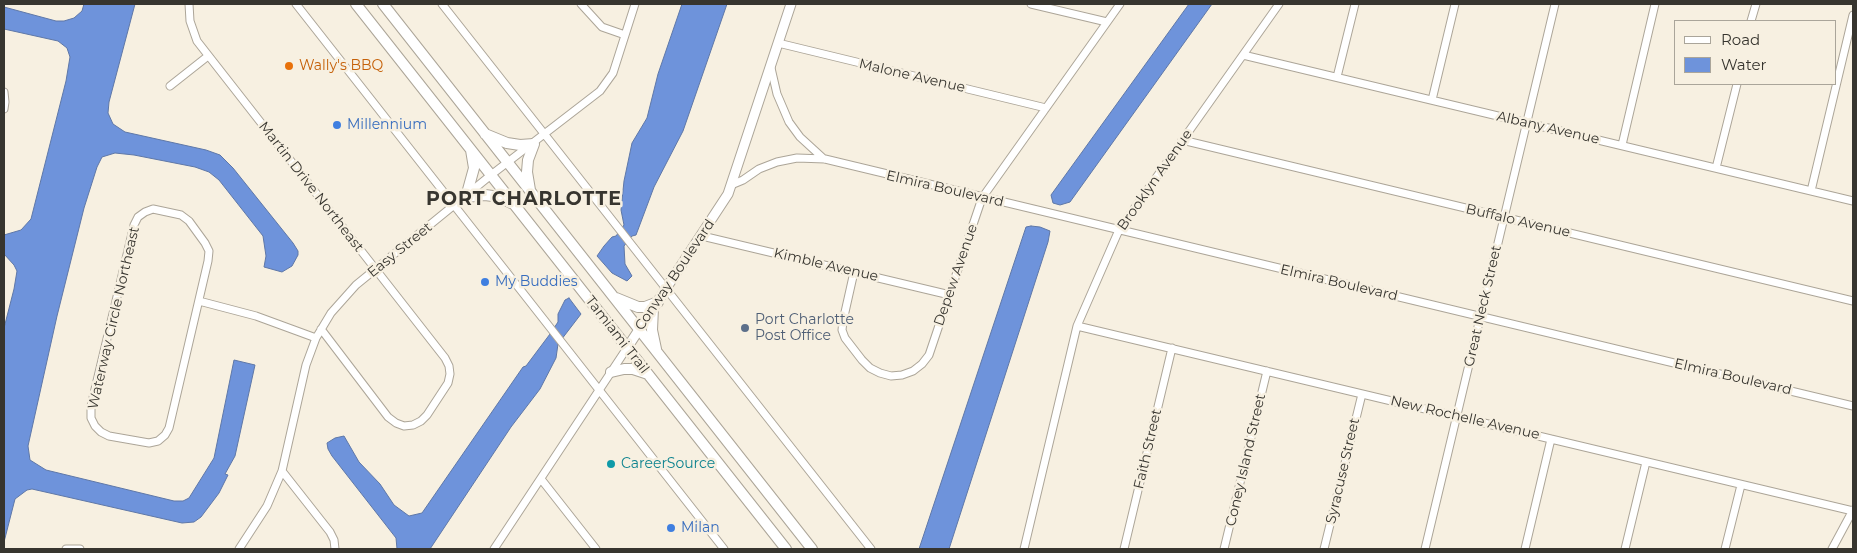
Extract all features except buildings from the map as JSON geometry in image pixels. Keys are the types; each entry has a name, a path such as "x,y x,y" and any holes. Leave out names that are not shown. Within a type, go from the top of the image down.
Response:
{"main road":[{"name":"Tamiami Trail","path":"356,4 786,549"},
{"name":"Tamiami Trail","path":"383,4 812,549"},
{"path":"485,134 507,143 520,145 534,144 528,160 527,172 530,191"},
{"path":"470,149 474,168 472,181 466,197 485,195 500,198 514,204"},
{"path":"614,297 638,306 655,305 652,330 657,352"},
{"path":"611,372 633,369 648,374"}],"street":[{"name":"Martin Drive Northeast","path":"189,4 190,22 193,32 208,56 445,358 450,374 448,383 421,421 413,425 404,426 396,423 388,416 321,329"},
{"path":"296,4 724,549"},
{"path":"442,4 871,549"},
{"path":"581,4 602,27 626,35"},
{"name":"Easy Street","path":"239,549 267,506 282,471 306,365 316,338 343,298 491,176 593,97 607,82 617,63 635,4"},
{"name":"Conway Boulevard","path":"494,549 728,194 791,4"},
{"path":"1031,4 1107,22"},
{"name":"Depew Avenue","path":"854,272 842,321 842,330 845,338 870,368 880,373 891,376 913,371 929,355 982,198 1120,4"},
{"name":"Brooklyn Avenue","path":"1024,549 1077,326 1119,230 1279,4"},
{"path":"1337,77 1355,4"},
{"path":"1432,100 1455,4"},
{"name":"Great Neck Street","path":"1425,549 1555,4"},
{"path":"1622,145 1655,4"},
{"path":"1752,20 1756,4"},
{"path":"1837,82 1853,15"},
{"name":"Malone Avenue","path":"778,44 1046,108"},
{"name":"Albany Avenue","path":"1243,55 1853,201"},
{"path":"170,86 208,56"},
{"name":"Elmira Boulevard","path":"770,66 776,94 789,122 800,138 825,159"},
{"path":"1716,168 1736,85"},
{"path":"1811,191 1836,85"},
{"path":"4,92 4,109"},
{"name":"Buffalo Avenue","path":"1182,140 1853,301"},
{"name":"Elmira Boulevard","path":"731,185 743,180 759,169 778,162 797,158 825,159 1853,406"},
{"name":"Waterway Circle Northeast","path":"153,209 181,215 189,221 206,243 209,251 208,261 198,301 169,428 165,435 158,441 141,443 101,432 91,418 91,406 134,225 138,217 145,212 153,209"},
{"name":"Kimble Avenue","path":"702,236 950,295"},
{"path":"198,301 256,316 316,338"},
{"name":"New Rochelle Avenue","path":"1077,326 1853,511"},
{"name":"Faith Street","path":"1124,549 1172,348"},
{"name":"Coney Island Street","path":"1224,549 1267,371"},
{"name":"Syracuse Street","path":"1324,549 1362,394"},
{"path":"1525,549 1551,439"},
{"path":"1625,549 1646,462"},
{"path":"282,471 330,532 334,540 335,549"},
{"path":"541,480 596,549"},
{"path":"1725,549 1741,484"},
{"path":"1832,549 1853,511"},
{"path":"66,549 80,549"}],"water":[{"path":"84,4 135,4 109,102 108,113 113,124 125,132 206,150 220,155 233,168 293,243 298,251 298,255 292,266 282,272 264,267 266,256 263,236 219,180 209,172 195,167 134,155 115,153 102,157 84,208 57,316 28,446 30,460 46,470 174,501 183,501 189,498 214,458 234,360 255,365 235,456 225,474 228,475 219,493 201,517 194,522 182,523 32,489 27,490 15,499 4,542 4,328 17,271 4,254 4,235 21,230 31,219 66,81 70,57 67,48 58,41 4,29 4,7 56,21 64,21 74,18 82,11"},
{"path":"682,4 727,4 683,131 654,187 636,235 632,236 624,246 625,264 632,276 627,281 612,273 597,256 624,225 621,210 624,181 632,143 647,118 658,74"},
{"path":"1189,4 1212,4 1070,202 1060,205 1053,203 1051,195"},
{"path":"1031,226 1050,231 1048,242 949,549 919,549 1026,227"},
{"path":"569,298 581,314 558,344 556,358 540,389 511,427 430,549 397,549 396,538 332,456 327,443 335,438 344,436 359,462 380,484 394,505 409,516 422,513 523,367 526,366 550,334 558,322 558,314 565,300"}],"place":[{"name":"Wally's BBQ","path":"289,66"},
{"name":"Millennium","path":"337,125"},
{"name":"My Buddies","path":"485,282"},
{"name":"Port Charlotte Post Office","path":"745,328"},
{"name":"CareerSource","path":"611,464"},
{"name":"Milan","path":"671,528"}],"district":[{"name":"PORT CHARLOTTE","path":"524,199"}]}
